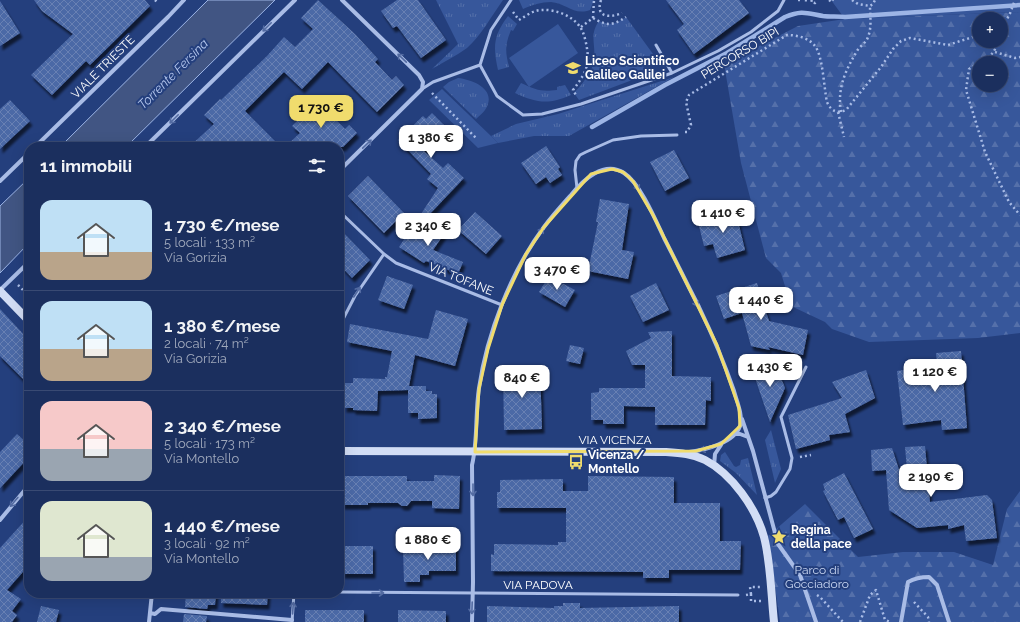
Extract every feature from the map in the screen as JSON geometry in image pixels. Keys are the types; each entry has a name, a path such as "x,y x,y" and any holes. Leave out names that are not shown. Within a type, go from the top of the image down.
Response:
{"main road":[{"path":"0,290 24,316"},
{"name":"VIA VICENZA","path":"344,451 682,453 698,457 714,466 728,478 750,504 758,520 764,537 769,568 774,622"}],"street":[{"name":"VIALE TRIESTE","path":"40,142 184,0"},
{"path":"150,142 295,0"},
{"path":"342,0 420,75 423,82 422,89 344,166"},
{"path":"0,182 24,158"},
{"path":"472,622 472,465 475,452 476,414 479,388 488,348 502,305 526,254 544,227 591,174 602,170 612,169 623,172 633,181 653,214 717,345 730,379 749,438 778,544 800,575 816,622"},
{"path":"0,290 24,267"},
{"path":"714,466 715,454 721,444 734,434 740,426 741,416"},
{"path":"734,434 740,434 749,438"},
{"path":"682,453 721,444"},
{"path":"0,520 24,491"},
{"path":"901,622 908,582 916,577 929,577 937,585 949,622"},
{"path":"150,622 152,598"},
{"path":"150,613 155,614 161,609 292,621"}],"lane":[{"path":"511,0 490,30 480,65 497,96 522,115 542,114 581,104 672,74 718,51 751,32 778,11 784,0"},
{"path":"656,45 672,74"},
{"path":"422,89 433,82 480,65"},
{"path":"577,188 575,170 576,161 580,155 613,140 641,136 677,135"},
{"name":"VIA TOFANE","path":"344,216 384,254 396,262 502,305"},
{"path":"344,317 354,296 384,254"},
{"path":"766,498 776,492 790,469 792,458 781,417 806,367"},
{"name":"VIA PADOVA","path":"344,592 738,595"},
{"path":"292,621 294,598"}],"path":[{"path":"155,0 158,3"},
{"path":"581,27 593,18 594,0"},
{"path":"601,0 600,10 605,15 614,16 622,13"},
{"path":"805,0 809,0"},
{"path":"812,0 811,2 815,3 817,0"},
{"path":"829,0 832,2 833,0"},
{"path":"852,0 858,4 870,6"},
{"path":"844,137 839,112 839,95 843,80 858,50 868,38 870,30 870,6 875,0"},
{"path":"1008,17 1015,0"},
{"path":"507,5 519,20 529,14 541,10 558,11 581,27 587,45 588,60 582,79 573,90 581,104"},
{"path":"593,18 602,22 616,24 626,17"},
{"name":"PERCORSO BIPI","path":"677,135 687,132 691,125 686,102 689,95 787,35 799,35 815,46 819,55 827,102 834,112 839,112"},
{"path":"839,112 846,110 881,68 893,49 901,41 910,38 948,45 972,38"},
{"path":"991,56 995,52 996,48"},
{"path":"995,52 1015,58 1020,57"},
{"path":"972,67 969,69 966,90 985,152 1008,202 1020,215"},
{"path":"430,92 476,138"},
{"path":"20,287 24,291"},
{"path":"764,587 750,587 751,601 765,601"},
{"path":"860,622 870,595 876,590 885,620 890,622"},
{"path":"738,595 751,594"},
{"path":"820,597 843,622"},
{"path":"903,606 914,602 928,617 929,622"}],"highlighted area":[{"path":"612,169 623,172 633,181 653,215 717,345 739,408 740,426 721,444 696,451 475,452 479,389 488,349 502,305 526,254 544,227 591,174"}],"green space":[{"path":"436,0 503,0 482,31 467,48 432,69 458,44"},
{"path":"519,0 594,0 590,10 579,11 551,2 537,4 523,9"},
{"path":"831,0 1020,0 1020,12 972,12 972,14 845,19"},
{"path":"1008,12 1020,12 1020,333 978,338 869,342 832,329 825,322 791,306 781,273 766,258 741,163 724,64 798,26 845,19 972,14 972,48 1008,48"},
{"path":"508,16 517,24 513,31 511,30 507,44 506,52 509,67 498,70 495,55 497,36"},
{"path":"626,17 653,54 649,69 643,76 579,100 574,93 586,78 593,65 594,31 596,26 599,21 613,24"},
{"path":"558,24 578,53 529,87 509,58"},
{"path":"674,77 569,136 534,136 498,143 491,136 516,124 558,114"},
{"path":"458,78 471,81 482,87 489,97 484,111 476,119 443,87 449,82"},
{"path":"521,83 543,91 557,90 557,87 565,85 571,95 556,100 543,102 536,101 515,93"},
{"path":"442,89 498,143 478,148 429,100"},
{"path":"771,430 781,469 775,483 765,440"},
{"path":"725,452 736,467 740,465 741,460 748,458 757,495 736,473 720,461 721,455"},
{"name":"Parco di Gocciadoro","path":"1020,491 1020,622 780,622 768,536 805,504 858,557 903,552 954,552 993,565 1007,509"}],"water":[{"name":"Torrente Fersina","path":"208,0 275,0 131,142 65,142"},
{"path":"24,183 24,248 0,273 0,206"}],"building":[{"path":"34,0 145,0 150,6 90,65 86,61 52,95 31,75 73,34 42,11"},
{"path":"318,0 355,34 378,59 375,62 392,80 396,76 404,85 377,112 328,62 302,89 284,72 245,111 276,142 194,142 214,124 204,115 267,56 284,37 295,47 313,29 301,18"},
{"path":"397,0 418,0 446,40 421,58 397,26 393,28 381,11"},
{"name":"Liceo Scientifico Galileo Galilei","path":"666,0 739,0 749,13 694,54 677,30 684,24"},
{"path":"0,1 20,33 0,46"},
{"path":"321,97 332,108 328,112 345,129 349,125 357,133 344,146 344,142 290,142 300,133 292,126"},
{"path":"10,100 30,121 0,149 0,109"},
{"path":"432,113 448,129 424,151 443,168 448,163 464,178 426,218 421,214 438,188 427,179 431,174 398,140 423,116 426,119"},
{"path":"546,146 560,167 558,169 562,175 550,183 546,177 536,184 521,163"},
{"path":"674,150 689,178 665,191 650,162"},
{"path":"368,176 404,213 384,233 348,196"},
{"path":"600,199 629,204 622,250 634,252 628,279 588,271 598,222 596,222"},
{"path":"732,210 735,222 738,221 745,250 717,258 713,244 704,246 699,226 708,224 706,216"},
{"path":"475,212 502,236 486,254 458,230"},
{"path":"418,218 444,234 433,250 463,262 458,274 426,261 424,263 399,247"},
{"path":"344,233 370,260 352,278 344,269"},
{"path":"387,276 413,285 404,309 378,300"},
{"path":"549,276 575,290 565,307 539,292"},
{"path":"656,283 669,310 643,322 630,296"},
{"path":"757,283 769,321 808,330 803,355 768,347 770,350 751,346 742,313 724,319 716,296"},
{"path":"0,309 24,335 24,380 0,356"},
{"path":"436,310 468,319 455,366 415,355 409,386 426,386 426,391 432,391 432,394 437,394 437,418 418,419 418,413 408,413 408,390 378,391 377,411 344,408 345,383 353,383 353,378 385,379 385,377 387,377 392,351 347,342 350,324 428,339"},
{"path":"672,331 672,376 711,377 711,401 706,400 705,425 655,425 655,407 624,406 624,424 603,424 603,420 591,420 591,393 599,392 599,388 645,388 645,365 632,365 626,351 651,338 648,332"},
{"path":"570,345 584,348 580,364 566,361"},
{"path":"961,351 967,428 942,430 941,420 903,425 897,371 937,365 936,353"},
{"path":"775,363 785,388 770,422 753,372"},
{"path":"503,368 540,368 542,429 504,430"},
{"path":"866,370 875,398 845,414 850,432 829,435 830,440 796,449 788,415 842,398 832,382"},
{"path":"17,434 24,440 24,462 0,488 0,452"},
{"path":"925,446 930,502 987,495 992,500 997,538 966,541 964,525 948,529 948,525 917,528 889,510 886,470 872,471 871,450 892,448 903,482 908,480 905,447"},
{"path":"844,473 873,529 854,538 844,517 838,520 823,491 825,490 823,484"},
{"path":"434,475 460,476 459,509 432,508 432,501 411,501 407,506 402,506 398,503 344,505 344,476 407,476 407,481 434,481"},
{"path":"588,476 674,477 674,503 720,503 720,541 741,541 740,570 669,570 669,578 643,578 643,572 491,571 491,554 494,555 494,544 558,545 558,542 566,542 566,508 497,508 497,492 500,492 500,480 563,479 563,491 588,491"},
{"path":"24,522 24,571 7,590 21,599 12,611 17,615 12,622 0,622 0,548"},
{"path":"344,546 373,546 373,574 344,574"},
{"path":"424,546 456,546 456,571 429,571 429,575 420,575 420,582 404,582 403,548 424,548"},
{"path":"186,598 216,598 215,605 208,605 207,609 185,607"},
{"path":"221,598 268,598 267,605 221,603"},
{"path":"563,603 580,603 580,608 679,606 679,622 487,622 487,606 554,608 554,606 563,606"},
{"path":"41,606 59,610 56,622 37,622"},
{"path":"305,610 364,610 364,622 305,622"},
{"path":"398,610 446,611 446,622 398,622"},
{"path":"184,614 207,616 206,622 183,622"}],"waterway":[{"path":"592,127 665,85 727,53 785,17 796,13 845,17 1020,5"}],"place":[{"name":"Liceo Scientifico Galileo Galilei","path":"573,68"},
{"name":"Vicenza / Montello","path":"576,462"},
{"name":"Regina della pace","path":"779,537"}]}
